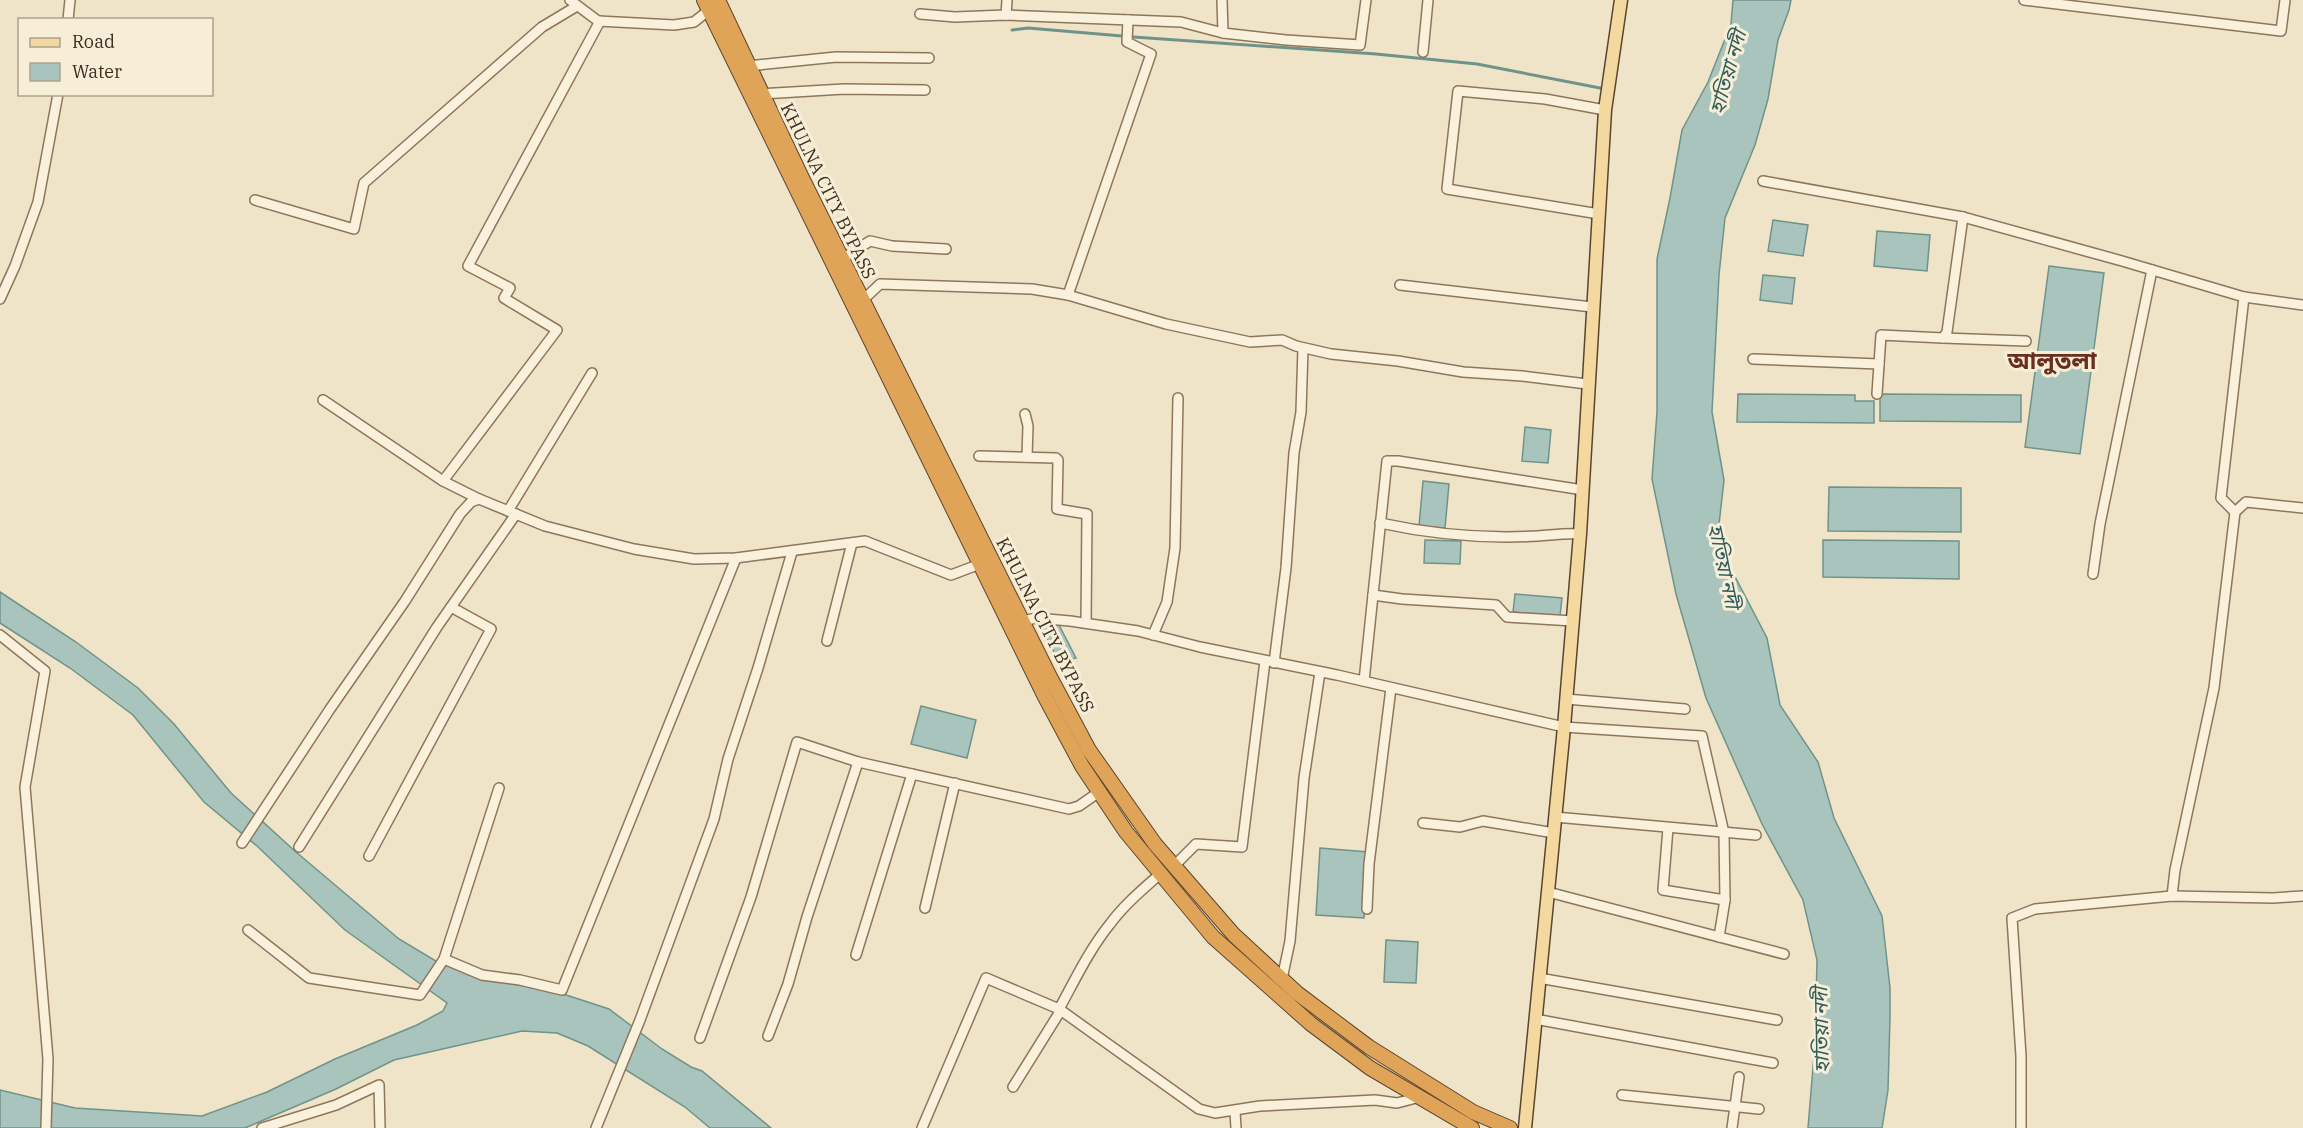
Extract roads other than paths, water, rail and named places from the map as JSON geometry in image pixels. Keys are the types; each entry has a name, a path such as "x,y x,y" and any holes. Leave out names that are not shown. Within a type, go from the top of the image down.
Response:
{"highway":[{"name":"KHULNA CITY BYPASS","path":"710,3 748,66 862,301 1089,750 1155,844 1234,935 1297,993 1369,1047 1473,1112 1510,1128"},
{"name":"KHULNA CITY BYPASS","path":"710,3 1045,697 1082,766 1126,832 1213,937 1311,1024 1370,1068 1472,1128"}],"main road":[{"path":"1525,1128 1564,727 1580,534 1587,384 1605,110 1621,0"}],"street":[{"path":"68,18 70,0"},
{"path":"1006,15 1007,0"},
{"path":"1222,0 1223,33"},
{"path":"920,14 955,17 1006,15 1181,22 1223,33 1360,45 1366,0"},
{"path":"1423,52 1428,0"},
{"path":"2024,0 2281,32 2285,0"},
{"path":"255,200 354,229 364,183 542,27 574,3 586,14 600,21 674,25 694,22 710,3"},
{"path":"1068,295 1151,54 1127,42 1128,20"},
{"path":"443,481 557,330 504,298 510,288 468,266 600,21"},
{"path":"748,66 836,57 929,58"},
{"path":"760,94 844,89 925,90"},
{"path":"1599,214 1447,189 1458,92 1545,99 1605,110"},
{"path":"0,299 15,266 38,202 58,96"},
{"path":"1763,181 1963,217 2244,297 2303,305"},
{"path":"1943,338 1947,332 1963,217"},
{"path":"842,259 870,241 892,246 946,249"},
{"path":"2093,574 2100,524 2152,270"},
{"path":"862,301 880,284 1032,289 1068,295 1166,324 1250,342 1282,340 1303,348 1331,354 1398,361 1463,372 1587,384"},
{"path":"1400,285 1592,307"},
{"path":"2235,512 2221,498 2244,297"},
{"path":"1877,394 1881,335 2026,340"},
{"path":"1174,867 1196,843 1242,847 1286,568 1294,453 1301,412 1303,348"},
{"path":"1753,359 1879,364"},
{"path":"299,847 512,512 592,373"},
{"path":"1153,635 1167,603 1175,548 1178,398"},
{"path":"323,400 443,481 478,499 545,526 634,549 694,559 736,558 865,542 951,575 980,564"},
{"path":"1025,414 1028,426 1027,457"},
{"path":"979,456 1056,458 1058,460 1058,509 1087,514 1086,622"},
{"path":"1364,681 1387,461 1583,490"},
{"path":"243,841 330,708 405,601 460,514 471,502 478,499"},
{"path":"2172,892 2214,688 2235,512 2246,502 2303,508"},
{"path":"1380,523 1418,531 1481,535 1580,534"},
{"path":"827,641 852,543"},
{"path":"596,1128 640,1020 714,819 728,759 792,552"},
{"path":"443,961 482,975 520,980 562,990 736,558"},
{"path":"1373,595 1496,605 1507,616 1573,621"},
{"path":"369,855 491,628 451,607"},
{"path":"1022,621 1036,618 1086,622 1153,635 1564,727 1702,736 1724,833 1725,900 1719,937"},
{"path":"0,635 45,671 25,787 48,1059 46,1128"},
{"path":"1282,979 1290,941 1304,778 1320,672"},
{"path":"1367,909 1370,864 1391,688"},
{"path":"1566,699 1685,709"},
{"path":"700,1038 751,897 797,742 858,762 1069,809 1075,808 1099,792"},
{"path":"768,1036 788,984 807,917 858,762"},
{"path":"856,955 912,774"},
{"path":"925,908 955,783"},
{"path":"248,930 309,978 420,995 443,961 498,788"},
{"path":"1555,817 1756,835"},
{"path":"1423,823 1460,827 1483,821 1554,833"},
{"path":"1668,828 1663,890 1725,900"},
{"path":"1013,1087 1060,1010 1085,960 1109,924 1160,874"},
{"path":"1548,892 1784,954"},
{"path":"2021,1128 2021,1056 2012,918 2035,909 2172,892 2273,898 2303,896"},
{"path":"922,1128 986,978 1060,1010 1199,1109 1215,1113 1235,1112 1260,1106 1375,1100 1397,1102 1420,1097"},
{"path":"1539,978 1777,1020"},
{"path":"1535,1019 1773,1063"},
{"path":"1732,1128 1739,1077"},
{"path":"262,1128 336,1106 379,1085 380,1128"},
{"path":"1622,1095 1759,1109"},
{"path":"1235,1112 1236,1128"}],"water":[{"name":"হাতিয়া নদী","path":"1733,0 1791,0 1778,40 1768,99 1755,145 1725,218 1719,275 1712,412 1724,480 1717,542 1767,638 1780,705 1818,762 1834,818 1882,916 1890,988 1890,1017 1888,1090 1882,1128 1808,1128 1815,1043 1817,960 1803,900 1762,824 1706,698 1676,594 1652,479 1657,412 1657,259 1682,130 1708,82 1731,24"},
{"path":"1773,220 1808,225 1803,256 1768,251"},
{"path":"1877,231 1930,235 1927,271 1874,266"},
{"path":"2049,266 2104,273 2080,454 2025,447"},
{"path":"1763,275 1795,278 1792,304 1760,300"},
{"path":"1738,394 1855,395 1855,401 1874,401 1874,423 1737,422"},
{"path":"1880,394 2021,395 2021,422 1880,421"},
{"path":"1525,427 1551,430 1548,463 1522,461"},
{"path":"1423,481 1449,484 1445,528 1419,526"},
{"path":"1829,487 1961,488 1961,532 1828,531"},
{"path":"1425,540 1461,541 1460,564 1424,563"},
{"path":"1823,540 1959,541 1959,579 1823,577"},
{"path":"0,592 76,642 138,688 174,724 231,793 296,852 399,939 439,963 463,971 554,991 609,1009 662,1049 702,1071 771,1128 710,1128 685,1107 588,1046 557,1033 522,1031 394,1060 336,1089 245,1128 0,1128 0,1090 75,1108 202,1116 267,1092 335,1059 417,1025 443,1011 447,1003 345,930 257,846 204,802 133,715 70,668 0,623"},
{"path":"1515,594 1562,598 1560,616 1513,612"},
{"path":"1058,623 1076,658 1059,662 1040,624"},
{"path":"921,706 976,720 967,758 911,744"},
{"path":"1320,848 1368,852 1364,918 1316,915"},
{"path":"1386,940 1418,942 1416,983 1384,982"}],"waterway":[{"path":"1012,30 1028,28 1122,36"},
{"path":"1134,37 1376,54 1477,64 1600,88"}],"district":[{"name":"আলুতলা","path":"2052,361"}]}
